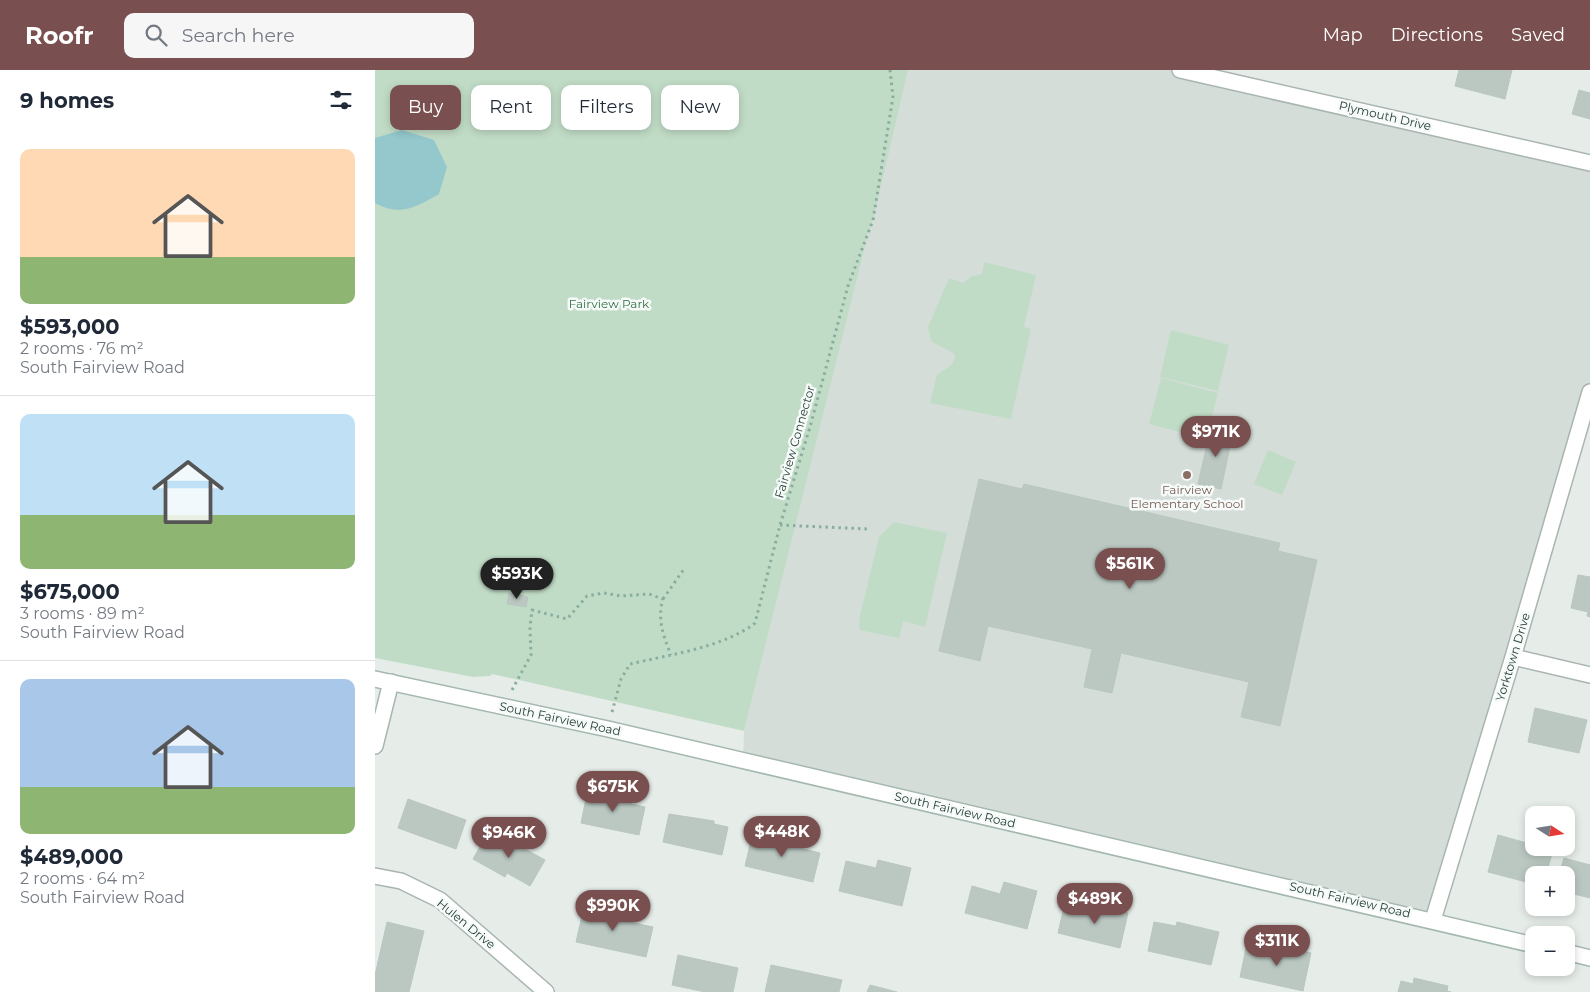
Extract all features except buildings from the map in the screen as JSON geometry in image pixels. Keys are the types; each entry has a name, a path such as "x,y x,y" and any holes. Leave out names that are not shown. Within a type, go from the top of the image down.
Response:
{"street":[{"name":"Plymouth Drive","path":"1180,70 1590,162"},
{"name":"Yorktown Drive","path":"1433,920 1513,658 1590,392"},
{"path":"1513,658 1590,675"},
{"name":"South Fairview Road","path":"375,679 607,729 1525,943"},
{"path":"375,746 391,682"},
{"name":"Hulen Drive","path":"375,876 401,881 440,900 546,992"},
{"path":"1575,954 1590,958"}],"path":[{"name":"Fairview Connector","path":"607,729 621,678 630,664 671,655 717,641 747,630 755,623 780,524 810,427 848,286 873,220 893,97 890,70"},
{"path":"780,524 868,529"},
{"path":"671,655 660,623 659,612 663,599 684,569"},
{"path":"503,706 531,655 530,627 532,610 567,619 587,596 604,593 621,596 649,594 663,599"}],"shaded area":[{"name":"Fairview Elementary School","path":"908,70 1180,70 1590,163 1590,392 1433,920 743,761 744,731"}],"green space":[{"name":"Fairview Park","path":"375,70 908,70 873,220 744,731 492,674 490,676 473,677 375,658"},
{"path":"984,262 1036,275 1024,327 1031,329 1011,419 930,403 937,375 951,365 955,354 931,341 928,327 949,278 963,283 972,276 982,274"},
{"path":"1171,330 1229,345 1218,391 1160,377"},
{"path":"1161,378 1218,393 1206,439 1149,424"},
{"path":"1268,450 1296,462 1282,495 1254,484"},
{"path":"894,522 947,533 925,627 903,621 899,638 859,630 860,616 879,537"}],"water":[{"path":"402,130 434,140 447,167 439,194 423,203 401,210 384,207 375,203 375,138"}],"place":[{"name":"Fairview Elementary School","path":"1187,475"}]}
